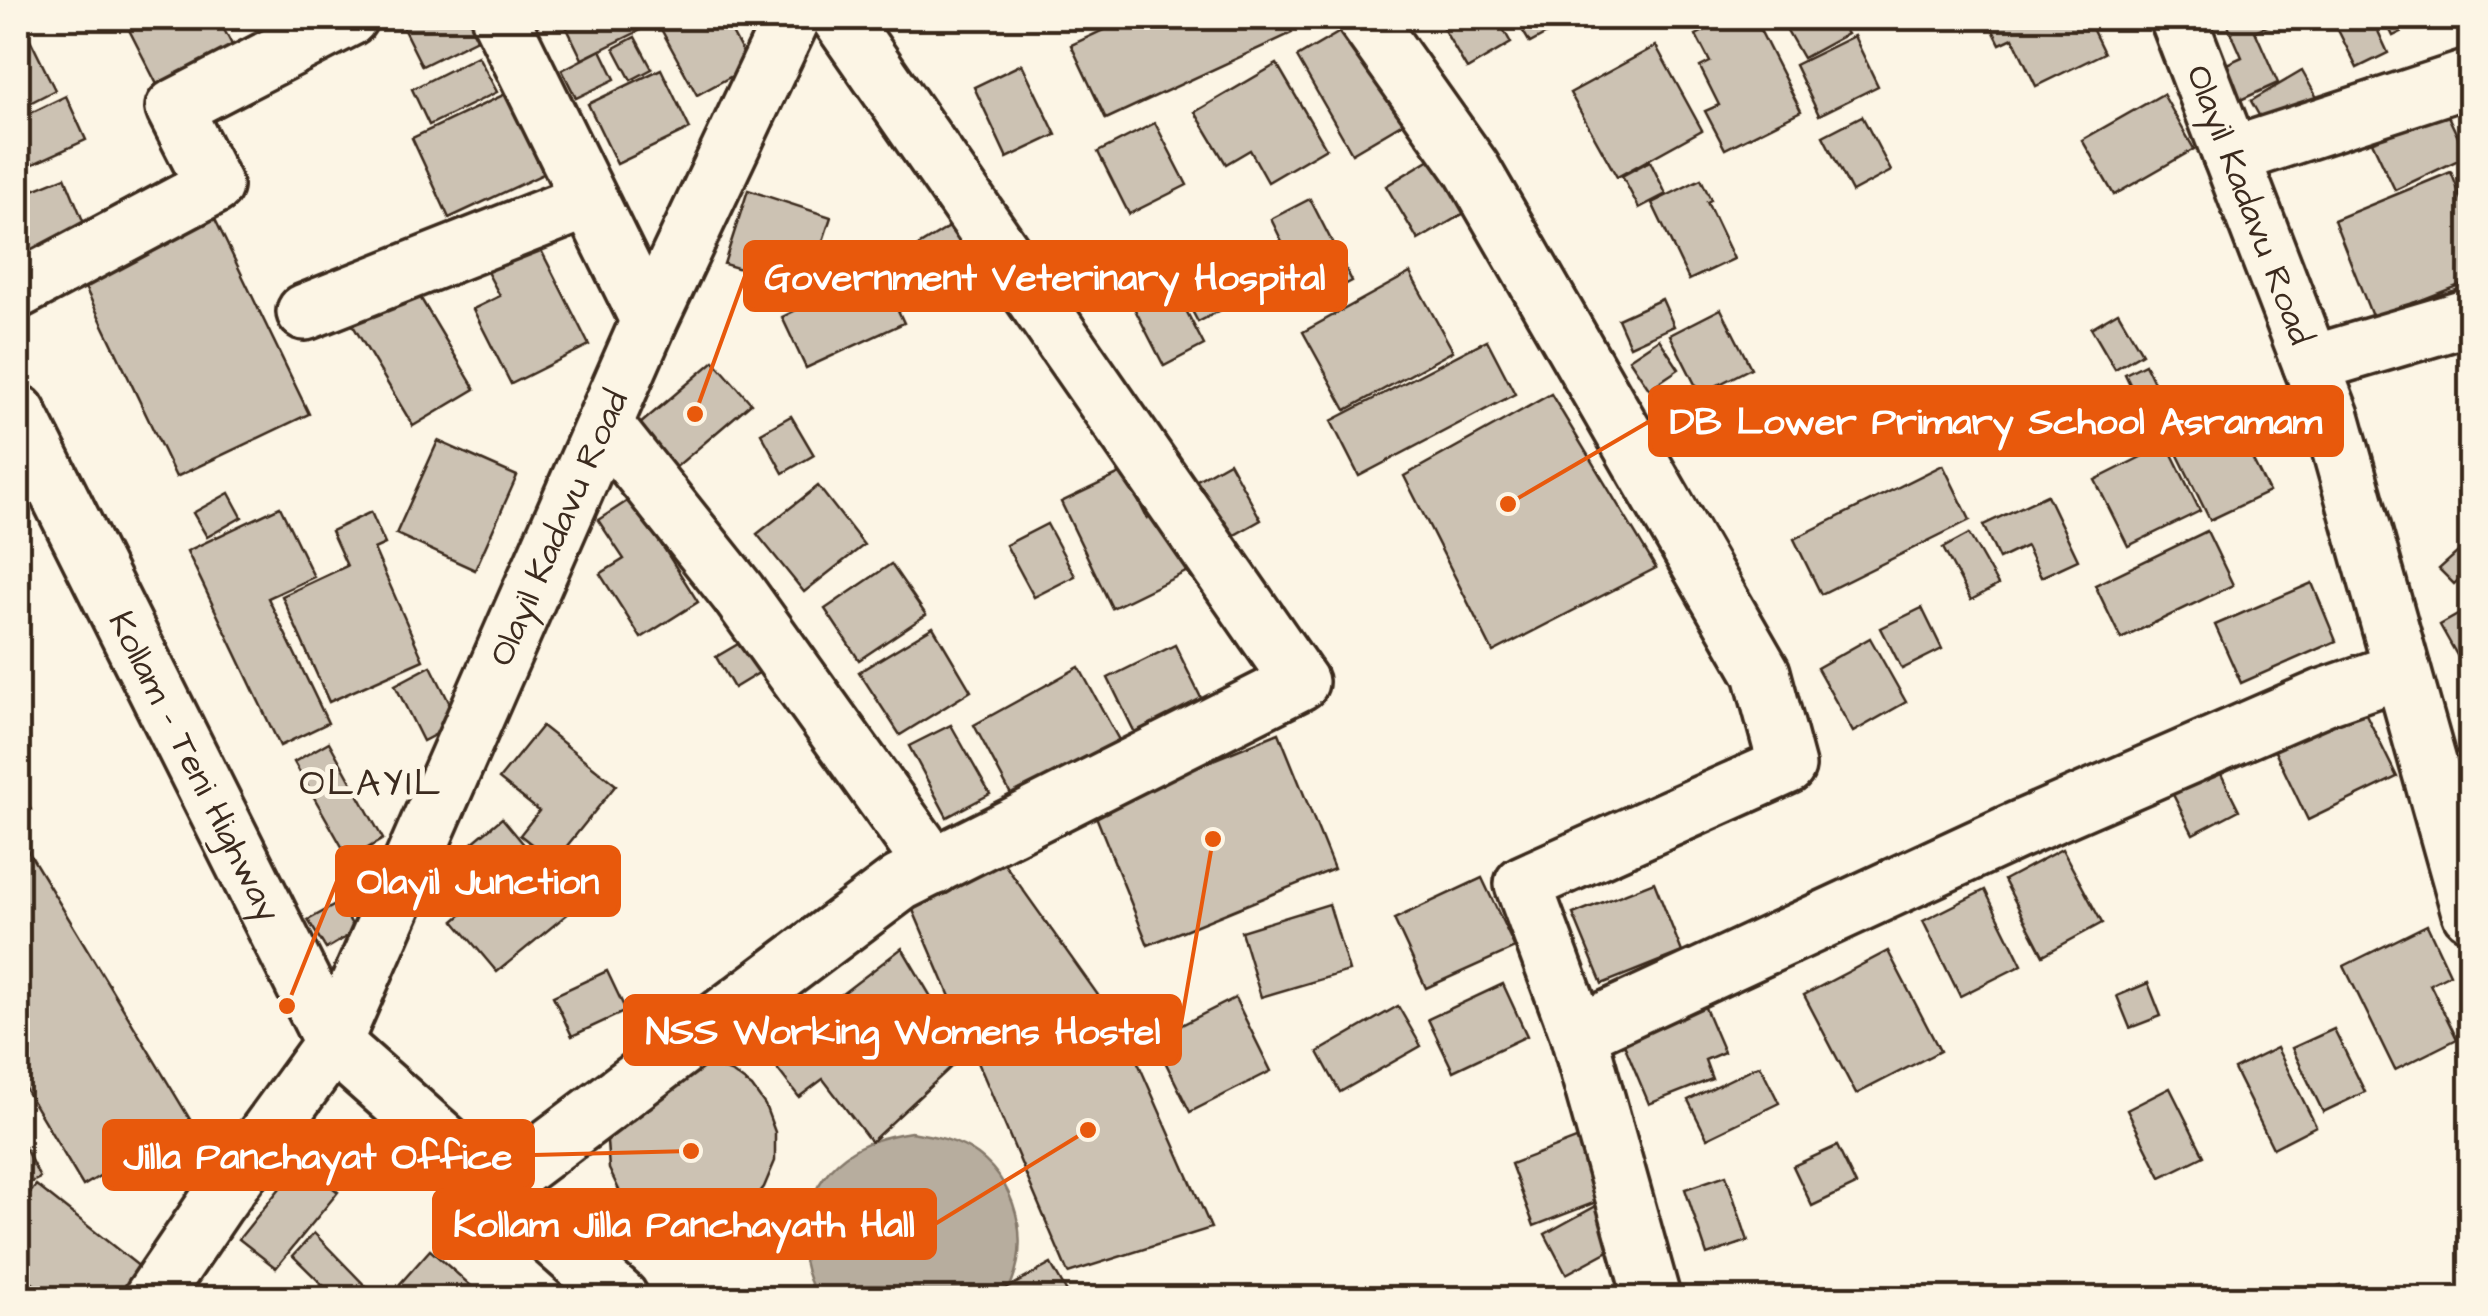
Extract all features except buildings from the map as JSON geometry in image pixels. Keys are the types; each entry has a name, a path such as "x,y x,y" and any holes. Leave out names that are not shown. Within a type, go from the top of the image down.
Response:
{"street":[{"path":"18,290 214,186 174,108 348,18"},
{"path":"500,18 648,322"},
{"name":"Olayil Kadavu Road","path":"152,1298 334,1042 648,322 792,18"},
{"path":"496,1187 900,883 1300,682 840,18"},
{"path":"1366,18 1472,169 1762,672 1787,766 1523,884 1578,1033 1652,1298"},
{"name":"Olayil Kadavu Road","path":"2178,18 2331,416 2470,912"},
{"path":"2231,156 2470,78"},
{"path":"305,312 588,200"},
{"path":"2311,364 2470,318"},
{"name":"Kollam - Teni Highway","path":"18,413 334,1042 620,1298"},
{"path":"605,426 738,593 934,867"},
{"path":"1578,1033 2013,832 2324,697 2402,670"}],"shaded area":[{"path":"911,1132 946,1139 970,1150 993,1169 1004,1185 1013,1203 1020,1242 1018,1262 1003,1298 819,1298 804,1262 803,1242 810,1203 819,1186 830,1169 853,1151 876,1140"}],"place":[{"name":"Government Veterinary Hospital","path":"695,414"},
{"name":"DB Lower Primary School Asramam","path":"1508,504"},
{"name":"NSS Working Womens Hostel","path":"1213,839"},
{"name":"Olayil Junction","path":"287,1006"},
{"name":"Kollam Jilla Panchayath Hall","path":"1088,1130"},
{"name":"Jilla Panchayat Office","path":"691,1151"}],"district":[{"name":"OLAYIL","path":"371,784"}]}
